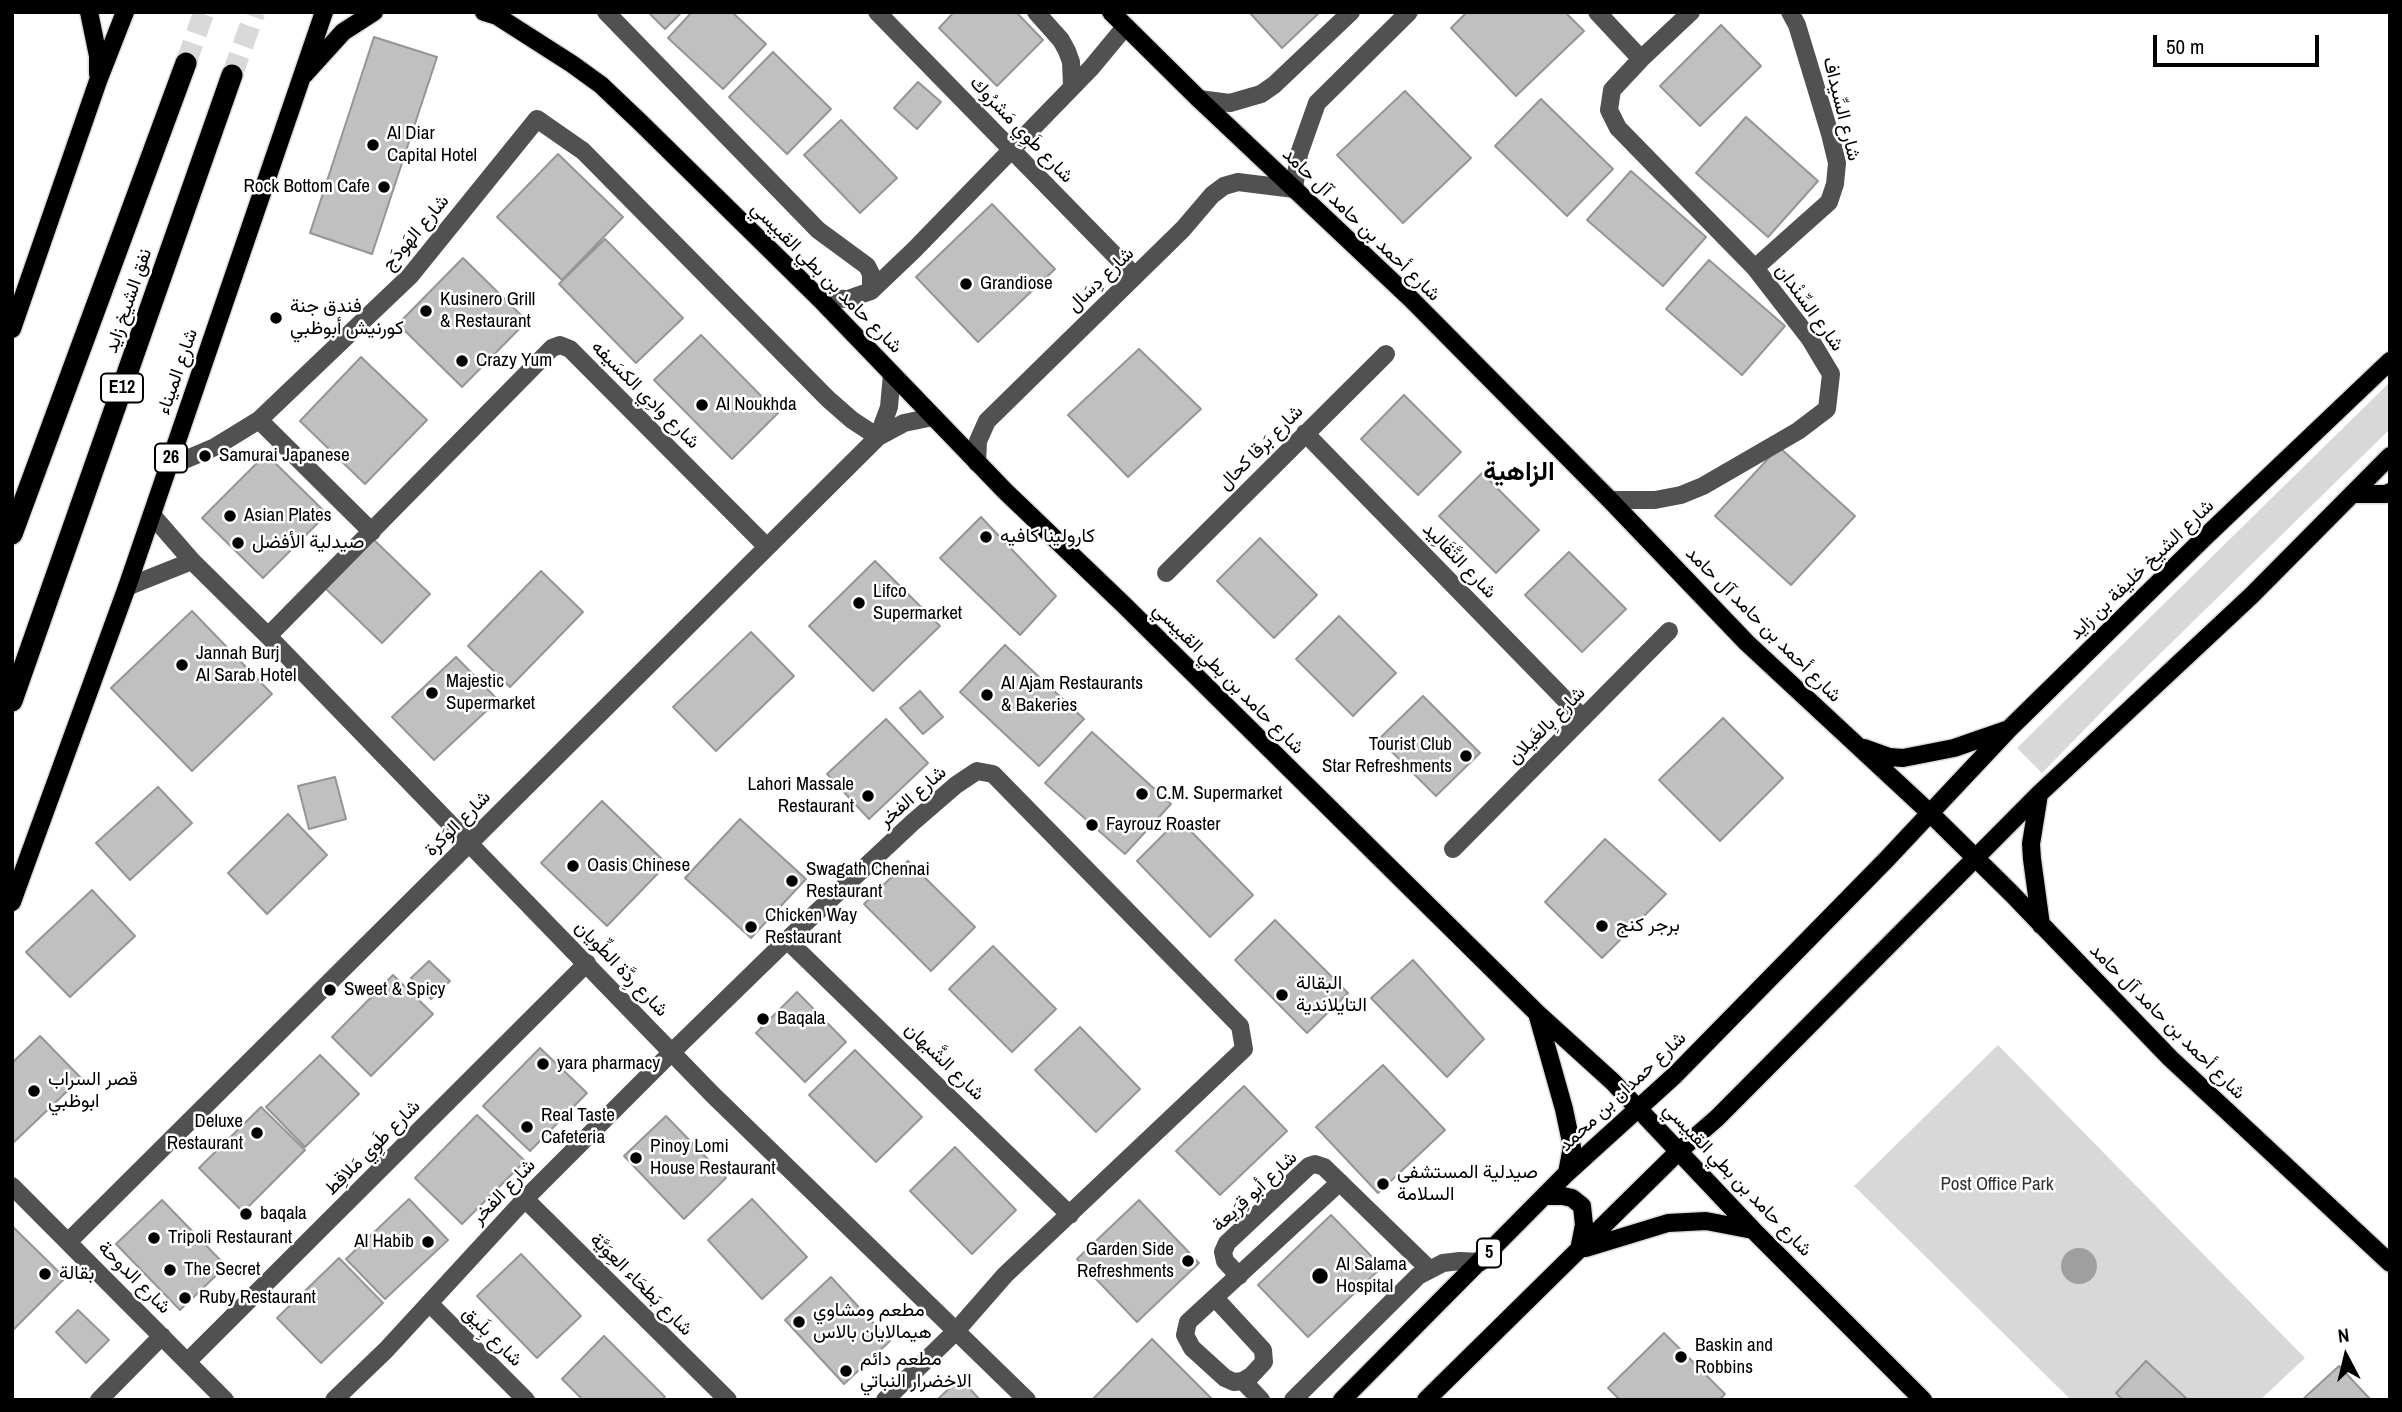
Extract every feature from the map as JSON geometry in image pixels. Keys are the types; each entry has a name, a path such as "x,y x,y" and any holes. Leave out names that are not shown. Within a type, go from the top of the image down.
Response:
{"highway":[{"name":"نفق الشيخ زايد","path":"12,534 186,63"},
{"name":"نفق الشيخ زايد","path":"12,701 232,75"}],"main road":[{"path":"89,12 98,56 98,81"},
{"path":"12,329 98,81 125,12"},
{"name":"شارع الميناء","path":"12,902 127,587 324,12"},
{"path":"299,80 343,32 374,12"},
{"name":"شارع أحمد بن حامد آل حامد","path":"1111,12 1410,299 1610,500 1747,643 1930,813 2170,1058 2390,1263"},
{"name":"شارع حامد بن بطي القبيسي","path":"492,14 601,85 818,298 977,463 1306,787 1537,1013 1614,1082 1753,1230 1923,1400"},
{"name":"شارع الشيخ خليفة بن زايد","path":"1930,813 2009,729 2390,361"},
{"path":"1426,1400 1679,1151 1717,1118 2039,794 2251,596 2390,456"},
{"path":"2352,494 2390,492"},
{"path":"1856,745 1878,754 1903,758 1954,748 2009,729"},
{"path":"2039,794 2031,851 2041,925"},
{"name":"شارع حمدان بن محمد","path":"1342,1400 1567,1173 1675,1075 1930,813"},
{"path":"1537,1013 1572,1147 1567,1173"},
{"path":"1544,1196 1572,1198 1582,1206 1584,1225 1579,1250"},
{"path":"1579,1250 1668,1223 1706,1221 1753,1230"}],"street":[{"path":"606,12 818,230 864,263 871,274 871,290"},
{"name":"شارع طَوِي مَشرُوك","path":"877,12 1135,276"},
{"path":"1036,12 1061,40 1067,51 1071,62 1072,86"},
{"path":"1199,99 1230,103 1261,94 1274,85 1350,12"},
{"path":"1294,190 1299,154 1317,103 1409,12"},
{"path":"1597,12 1641,59"},
{"name":"شارع السِّنْدان","path":"1610,500 1655,500 1681,495 1703,486 1798,431 1827,409 1831,374 1810,339 1755,268 1618,128 1609,110 1612,90 1691,12"},
{"name":"شارع السِّيداف","path":"1755,268 1829,202 1835,184 1837,163 1830,134 1797,25 1790,12"},
{"path":"818,298 848,299 871,290 914,250 1104,55 1125,26"},
{"name":"شارع الهَودَج","path":"168,467 215,447 259,420 410,276 537,119 583,151 828,399 877,437"},
{"name":"شارع دِسَال","path":"977,463 978,441 987,421 1183,229 1212,195 1231,184 1252,183 1294,190"},
{"path":"864,263 889,261 914,250"},
{"name":"شارع وادِي الكسَيفه","path":"268,635 552,348 561,345 570,349 766,547"},
{"name":"شارع بَرقا كحال","path":"1166,573 1387,354"},
{"name":"شارع الوَكرة","path":"877,437 889,407 892,374"},
{"name":"شارع الوَكرة","path":"68,1242 877,437 904,423 933,417"},
{"path":"259,420 372,532"},
{"name":"شارع التَّقَالِيد","path":"1305,433 1583,718"},
{"name":"شارع رِدَّة الطِّويان","path":"152,515 192,561 470,842 712,1094 1027,1400"},
{"path":"127,587 192,561"},
{"name":"شارع بِالغَيلان","path":"1453,849 1670,631"},
{"name":"شارع الفخر","path":"334,1400 386,1350 525,1199 672,1052 787,940 956,785 977,771 993,774 1240,1026 1244,1049 1005,1275 956,1331 885,1400"},
{"name":"شارع الشَّبهان","path":"787,940 1070,1214"},
{"name":"شارع طَوِي مَلاقِط","path":"187,1362 587,963"},
{"name":"شارع أبو قِرَيعة","path":"1239,1276 1225,1261 1223,1252 1227,1243 1309,1166 1320,1165 1429,1269"},
{"path":"1214,1298 1263,1350 1264,1362 1243,1381 1234,1382 1225,1378 1188,1342 1185,1335 1188,1322 1214,1298 1239,1276 1340,1182"},
{"name":"شارع الدوحة","path":"12,1186 225,1400"},
{"name":"شارع بَطحَاء العِوَيَّة","path":"525,1199 728,1400"},
{"path":"1293,1400 1418,1276 1443,1263 1481,1262"},
{"name":"شارع بِلَيق","path":"429,1303 526,1400"},
{"path":"99,1400 162,1336"},
{"path":"1243,1381 1261,1400"}],"green space":[{"path":"2390,382 2390,429 2042,773 2017,748"},
{"name":"Post Office Park","path":"1998,1045 2305,1358 2260,1400 2071,1400 1854,1186"}],"shaded area":[{"path":"2079,1248 2092,1253 2097,1266 2092,1279 2079,1284 2066,1279 2061,1266 2066,1253"}],"building":[{"path":"648,12 682,12 665,29"},
{"path":"692,12 732,12 766,44 723,89 668,38"},
{"path":"954,12 1016,12 1043,40 997,86 939,28"},
{"path":"1249,12 1320,12 1282,48"},
{"path":"1467,12 1565,12 1584,31 1516,96 1451,28"},
{"path":"1721,25 1761,66 1700,126 1660,86"},
{"name":"Al Diar Capital Hotel","path":"374,37 437,57 372,254 310,233"},
{"path":"773,52 831,109 787,154 729,97"},
{"path":"918,82 941,102 917,129 894,108"},
{"path":"1405,91 1471,158 1403,223 1337,155"},
{"path":"1541,99 1613,169 1567,216 1495,146"},
{"path":"1746,117 1818,181 1768,237 1696,173"},
{"path":"841,120 897,178 860,213 804,155"},
{"path":"558,154 623,217 562,280 497,217"},
{"path":"1631,171 1706,237 1663,286 1587,220"},
{"path":"992,204 1055,269 978,342 916,277"},
{"path":"605,239 683,318 636,363 559,284"},
{"path":"463,258 527,321 462,387 398,324"},
{"path":"1709,260 1785,326 1742,375 1666,309"},
{"path":"701,335 778,413 732,459 654,380"},
{"path":"1139,349 1201,409 1128,477 1068,415"},
{"path":"361,357 427,420 365,484 300,421"},
{"path":"1404,395 1461,452 1418,495 1361,439"},
{"path":"1779,447 1855,516 1791,585 1715,516"},
{"path":"266,454 327,514 263,578 202,518"},
{"path":"1482,473 1539,530 1496,573 1439,516"},
{"path":"981,517 1056,596 1020,635 940,558"},
{"path":"371,537 430,594 382,643 323,586"},
{"path":"1260,538 1317,595 1274,638 1217,581"},
{"path":"1569,552 1626,609 1582,652 1525,595"},
{"path":"875,561 940,626 873,691 809,626"},
{"path":"541,571 583,612 510,687 468,646"},
{"path":"192,611 272,694 192,771 111,688"},
{"path":"1339,616 1396,673 1353,716 1296,659"},
{"path":"751,632 794,676 716,751 673,707"},
{"path":"1005,645 1084,719 1039,766 960,692"},
{"path":"456,657 498,700 434,760 392,717"},
{"path":"920,691 943,717 923,734 900,708"},
{"path":"1423,696 1480,753 1436,796 1379,739"},
{"path":"1723,718 1783,778 1720,841 1659,780"},
{"path":"886,719 928,763 869,819 827,774"},
{"path":"1092,732 1171,804 1125,854 1045,783"},
{"path":"335,777 346,819 309,829 298,786"},
{"path":"158,787 192,823 130,880 96,843"},
{"path":"602,801 667,864 607,926 541,863"},
{"path":"288,814 327,855 267,914 228,873"},
{"path":"740,819 806,879 751,938 685,878"},
{"path":"1179,819 1253,895 1210,937 1137,861"},
{"path":"1605,839 1666,894 1602,958 1545,902"},
{"path":"908,861 975,927 931,971 864,904"},
{"path":"92,890 135,936 70,997 26,952"},
{"path":"1275,920 1348,993 1307,1033 1235,960"},
{"path":"993,946 1056,1009 1012,1052 949,989"},
{"path":"1413,960 1484,1039 1447,1077 1371,998"},
{"path":"429,961 450,981 431,999 411,978"},
{"path":"393,975 433,1014 371,1076 332,1037"},
{"path":"797,992 846,1042 805,1082 756,1033"},
{"path":"1080,1027 1140,1089 1096,1132 1035,1070"},
{"path":"40,1036 81,1078 14,1142 12,1063"},
{"path":"540,1048 587,1093 530,1151 483,1106"},
{"path":"855,1050 922,1117 876,1162 809,1095"},
{"path":"320,1055 359,1094 305,1147 266,1107"},
{"path":"1383,1065 1445,1130 1378,1193 1316,1127"},
{"path":"1244,1086 1287,1131 1220,1195 1176,1151"},
{"path":"261,1107 305,1150 243,1212 199,1168"},
{"path":"477,1115 525,1161 462,1224 415,1178"},
{"path":"666,1116 726,1178 684,1219 624,1156"},
{"path":"955,1147 1016,1210 972,1254 910,1191"},
{"path":"409,1199 448,1240 385,1299 346,1259"},
{"path":"752,1199 807,1257 762,1299 708,1240"},
{"path":"162,1200 226,1266 180,1310 116,1244"},
{"path":"1139,1200 1199,1263 1137,1322 1077,1259"},
{"name":"Al Salama Hospital","path":"1331,1215 1382,1267 1308,1337 1258,1285"},
{"path":"12,1226 65,1278 12,1331"},
{"path":"521,1254 581,1316 537,1358 477,1296"},
{"path":"339,1258 383,1303 321,1363 277,1318"},
{"path":"831,1277 890,1341 844,1384 785,1320"},
{"path":"78,1310 109,1340 86,1363 56,1332"},
{"path":"1664,1333 1725,1394 1719,1400 1620,1400 1608,1388"},
{"path":"604,1336 665,1397 662,1400 583,1400 562,1379"},
{"path":"1152,1339 1213,1400 1092,1400"},
{"path":"2146,1361 2188,1400 2123,1400 2116,1393"},
{"path":"2339,1366 2371,1400 2302,1400"},
{"path":"960,1378 980,1400 937,1400"}],"tunnel":[{"path":"186,63 204,12"},
{"path":"232,75 255,12"}],"place":[{"name":"Al Diar Capital Hotel","path":"373,145"},
{"name":"Rock Bottom Cafe","path":"384,187"},
{"name":"Grandiose","path":"966,284"},
{"name":"Kusinero Grill & Restaurant","path":"426,311"},
{"name":"فندق جنة كورنيش أبوظبي","path":"276,318"},
{"name":"Crazy Yum","path":"462,361"},
{"name":"Al Noukhda","path":"702,405"},
{"name":"Samurai Japanese","path":"205,456"},
{"name":"Asian Plates","path":"230,516"},
{"name":"كارولينا كافيه","path":"986,537"},
{"name":"صيدلية الأفضل","path":"238,543"},
{"name":"Lifco Supermarket","path":"859,603"},
{"name":"Jannah Burj Al Sarab Hotel","path":"182,665"},
{"name":"Majestic Supermarket","path":"432,693"},
{"name":"Al Ajam Restaurants & Bakeries","path":"987,695"},
{"name":"Tourist Club Star Refreshments","path":"1466,756"},
{"name":"C.M. Supermarket","path":"1142,794"},
{"name":"Lahori Massale Restaurant","path":"868,796"},
{"name":"Fayrouz Roaster","path":"1092,825"},
{"name":"Oasis Chinese","path":"573,866"},
{"name":"Swagath Chennai Restaurant","path":"792,881"},
{"name":"برجر كنج","path":"1602,926"},
{"name":"Chicken Way Restaurant","path":"751,927"},
{"name":"Sweet & Spicy","path":"330,990"},
{"name":"البقالة التايلاندية","path":"1282,995"},
{"name":"Baqala","path":"763,1019"},
{"name":"yara pharmacy","path":"543,1064"},
{"name":"قصر السراب ابوظبي","path":"34,1091"},
{"name":"Real Taste Cafeteria","path":"527,1127"},
{"name":"Deluxe Restaurant","path":"257,1133"},
{"name":"Pinoy Lomi House Restaurant","path":"636,1158"},
{"name":"صيدلية المستشفى السلامة","path":"1383,1184"},
{"name":"baqala","path":"246,1214"},
{"name":"Tripoli Restaurant","path":"154,1238"},
{"name":"Al Habib","path":"428,1242"},
{"name":"Garden Side Refreshments","path":"1188,1261"},
{"name":"The Secret","path":"170,1270"},
{"name":"بقالة","path":"45,1274"},
{"name":"Al Salama Hospital","path":"1320,1276"},
{"name":"Ruby Restaurant","path":"185,1298"},
{"name":"مطعم ومشاوي هيمالايان بالاس","path":"799,1322"},
{"name":"Baskin and Robbins","path":"1681,1357"},
{"name":"مطعم دائم الاخضرار النباتي","path":"846,1371"}],"district":[{"name":"الزاهية","path":"1519,473"}]}
